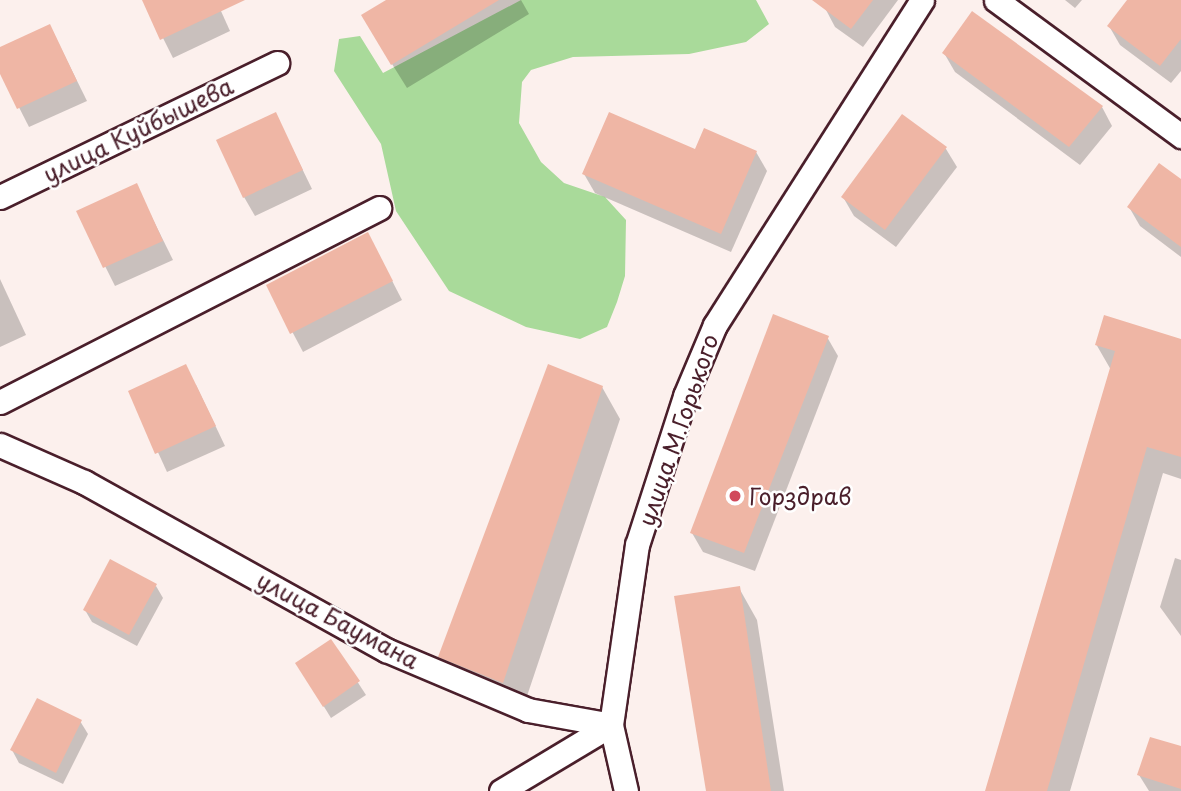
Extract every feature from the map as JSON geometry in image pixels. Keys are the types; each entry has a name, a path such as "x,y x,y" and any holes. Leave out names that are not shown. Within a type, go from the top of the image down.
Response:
{"street":[{"name":"улица М.Горького","path":"626,791 611,725 637,545 715,325 922,0"},
{"path":"996,0 1181,136"},
{"name":"улица Куйбышева","path":"0,197 277,63"},
{"path":"0,402 379,208"},
{"name":"улица Баумана","path":"0,445 84,482 386,650 528,710 611,725"},
{"path":"501,791 611,725"}],"green space":[{"path":"521,0 756,0 769,24 746,42 689,54 573,57 531,70 522,82 519,123 541,162 564,183 605,197 626,220 625,276 617,302 607,327 580,339 526,327 449,291 396,211 381,144 334,71 339,39 360,36 383,73"}],"building":[{"path":"142,0 245,0 160,40"},
{"path":"386,0 499,0 391,65 361,15"},
{"path":"812,0 873,0 851,29"},
{"path":"1127,0 1181,0 1181,39 1160,66 1107,26"},
{"path":"972,11 1103,106 1069,147 942,53"},
{"path":"50,24 77,81 17,109 0,74 0,47"},
{"path":"276,112 303,170 243,198 216,140"},
{"path":"609,112 695,149 704,128 757,151 721,234 582,174"},
{"path":"902,114 947,147 885,230 841,197"},
{"path":"1159,163 1181,179 1181,247 1127,207"},
{"path":"137,183 163,241 103,268 76,211"},
{"path":"368,232 393,281 290,334 266,285"},
{"path":"773,314 829,336 744,553 690,533"},
{"path":"1104,315 1181,339 1181,457 1147,447 1047,791 985,791 1115,351 1095,345"},
{"path":"186,364 216,426 155,454 128,391"},
{"path":"548,364 603,386 503,683 438,657"},
{"path":"110,559 157,584 129,635 83,610"},
{"path":"740,586 771,791 706,791 674,596"},
{"path":"331,639 360,681 323,707 295,663"},
{"path":"37,698 82,720 56,773 10,750"},
{"path":"1150,737 1181,746 1181,789 1137,775"}],"place":[{"name":"Горздрав","path":"735,496"}]}
